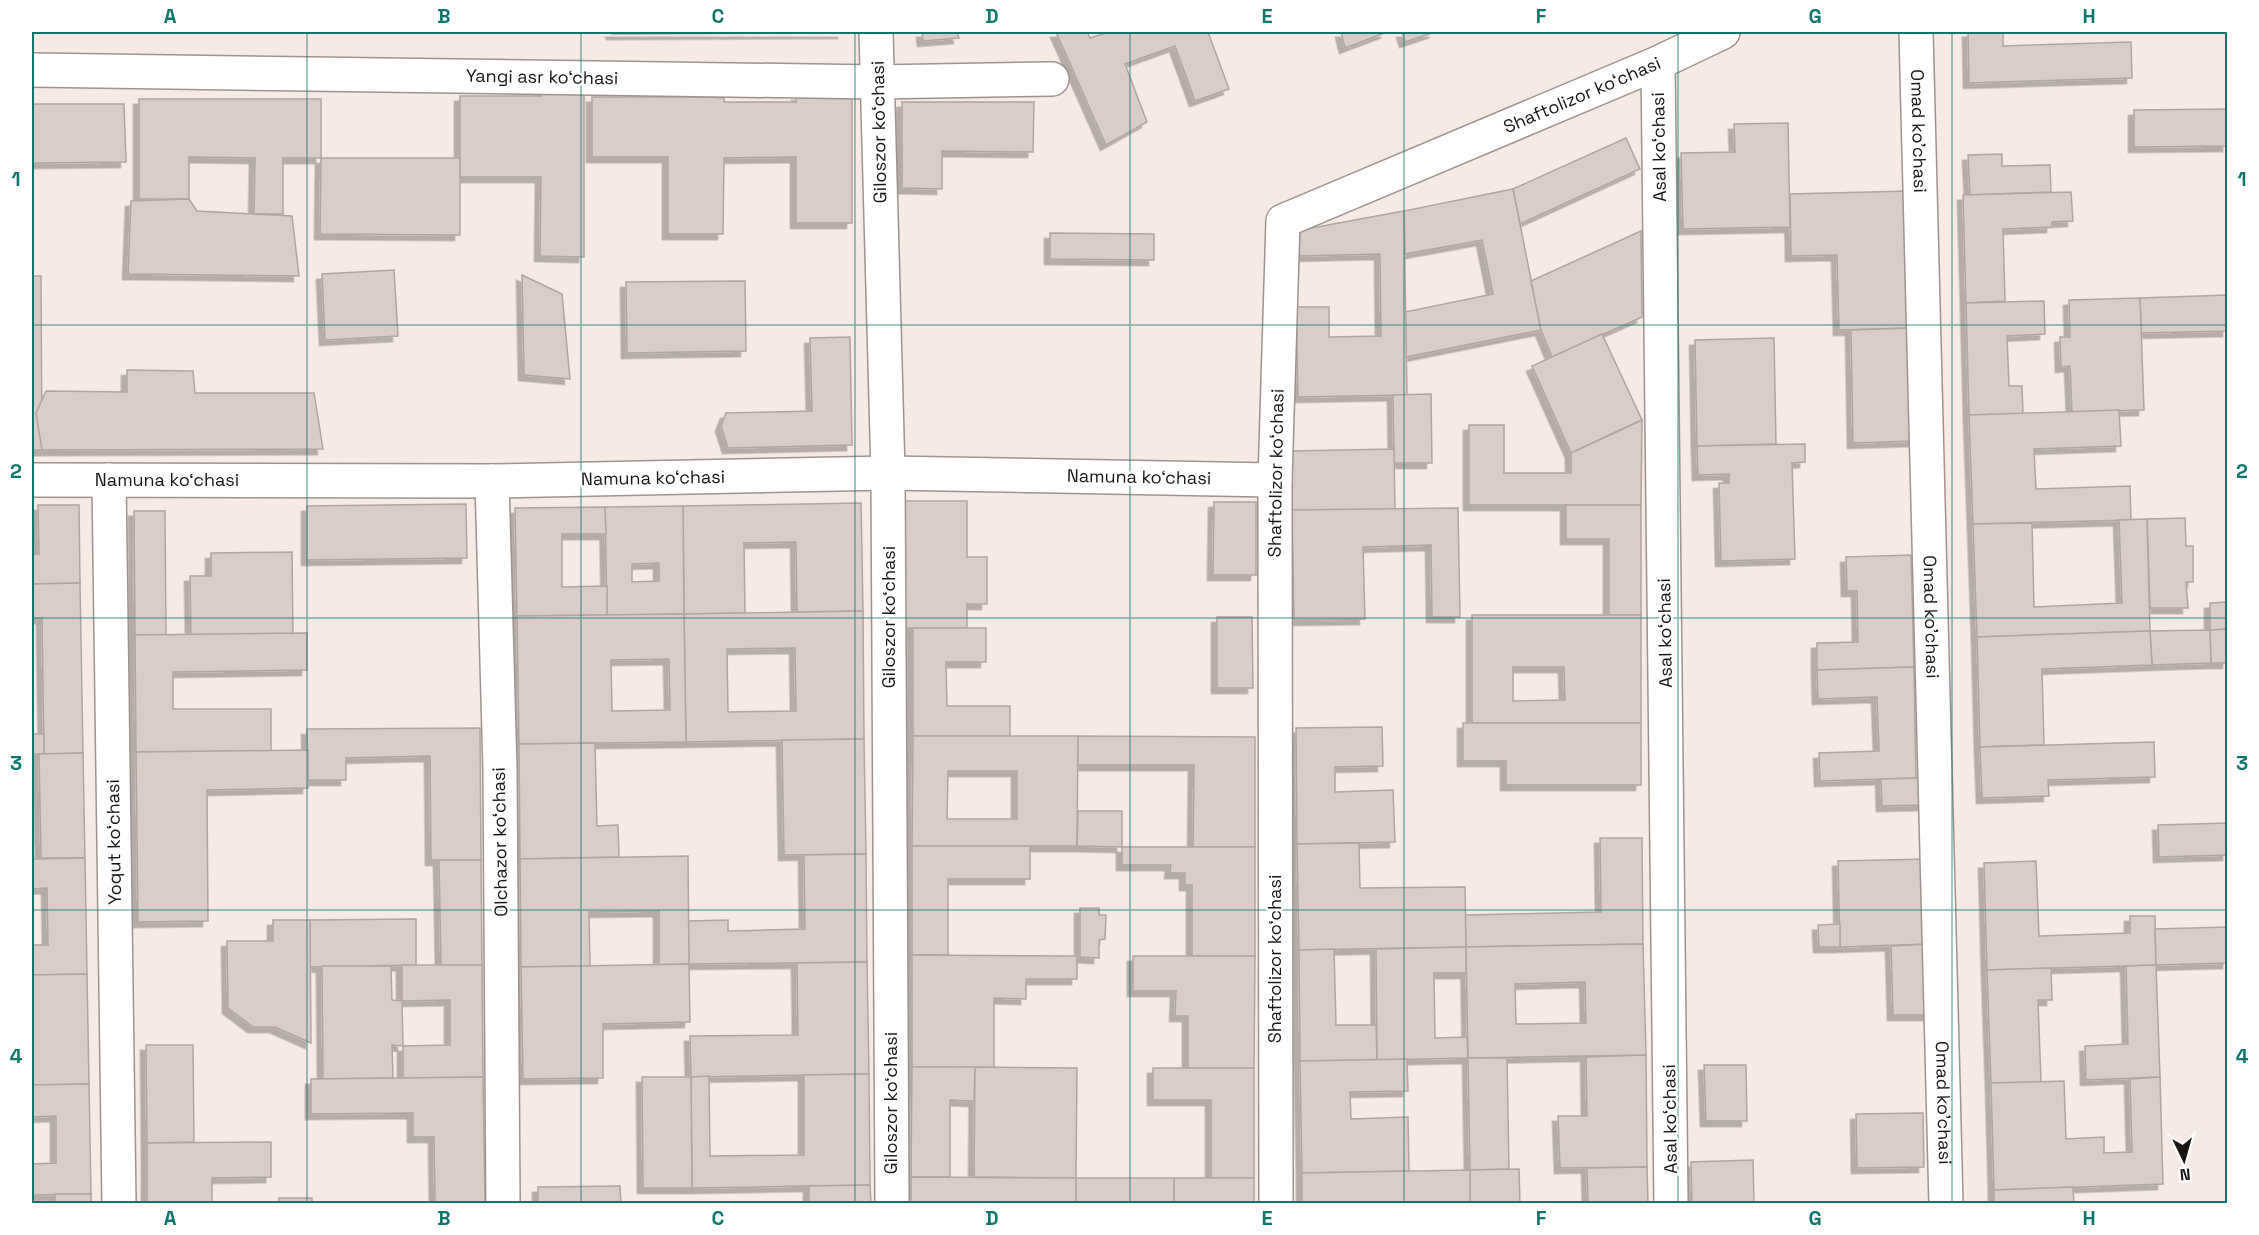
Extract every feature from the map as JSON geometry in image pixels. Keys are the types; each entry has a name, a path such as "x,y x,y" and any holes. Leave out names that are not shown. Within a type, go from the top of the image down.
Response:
{"street":[{"name":"Giloszor koʻchasi","path":"876,32 888,473 892,1203"},
{"name":"Shaftolizor koʻchasi","path":"1276,1203 1275,480 1282,221 1658,63 1723,32"},
{"name":"Omad ko'chasi","path":"1916,32 1946,1203"},
{"name":"Asal koʻchasi","path":"1658,63 1671,1203"},
{"name":"Yangi asr koʻchasi","path":"32,70 877,82 1052,79"},
{"name":"Namuna koʻchasi","path":"32,480 492,482 888,473 1275,480"},
{"name":"Yoqut koʻchasi","path":"110,480 119,1203"},
{"name":"Olchazor koʻchasi","path":"492,482 500,769 504,1203"}],"building":[{"path":"611,32 843,32 843,33 612,34"},
{"path":"922,32 957,32 959,38 923,41"},
{"path":"1056,32 1087,32 1090,38 1109,32 1208,32 1229,89 1195,101 1175,46 1125,64 1147,122 1106,145"},
{"path":"1341,32 1387,32 1345,48"},
{"path":"1402,32 1435,32 1405,42"},
{"path":"1968,32 2003,32 2003,46 2131,42 2132,78 1969,83"},
{"path":"541,89 584,89 584,257 540,256 541,177 460,177 460,96 541,96"},
{"path":"797,95 852,95 852,223 796,223 796,157 724,158 723,234 668,234 668,157 592,157 592,97 709,97 724,98 724,102 796,102"},
{"path":"139,99 321,99 321,158 283,158 283,214 254,214 255,158 189,157 189,199 139,199"},
{"path":"902,102 1034,102 1033,152 942,151 942,189 902,188"},
{"path":"32,104 124,104 126,162 32,163"},
{"path":"2228,109 2228,146 2134,147 2134,110"},
{"path":"1788,123 1790,227 1683,229 1681,153 1735,152 1734,124"},
{"path":"1626,138 1640,169 1520,224 1513,189"},
{"path":"2002,154 2002,166 2050,165 2051,192 1970,195 1968,155"},
{"path":"321,158 460,158 460,235 320,234"},
{"path":"1513,189 1541,330 1406,357 1405,312 1493,294 1482,240 1405,254 1404,211"},
{"path":"1909,191 1913,328 1839,330 1837,255 1791,256 1790,194"},
{"path":"2071,192 2073,221 2052,222 2052,227 2003,229 2005,301 1966,303 1963,195"},
{"path":"189,199 197,211 292,216 299,276 128,274 131,201"},
{"path":"1404,211 1407,395 1298,397 1296,307 1329,307 1329,337 1381,336 1380,254 1300,256 1295,231"},
{"path":"1641,231 1642,317 1552,357 1541,330 1531,281"},
{"path":"1050,233 1154,234 1154,260 1050,259"},
{"path":"394,270 398,336 325,340 322,274"},
{"path":"522,275 562,294 570,379 524,375"},
{"path":"32,276 41,276 42,450 32,450"},
{"path":"745,281 746,351 627,353 626,282"},
{"path":"2228,295 2228,331 2141,333 2140,298"},
{"path":"2140,298 2144,410 2072,412 2070,366 2061,367 2060,337 2070,337 2069,300"},
{"path":"2044,301 2045,334 2007,336 2009,386 2022,386 2023,414 1969,415 1966,303"},
{"path":"1913,328 1915,441 1853,443 1851,330"},
{"path":"1602,334 1642,420 1571,453 1532,366"},
{"path":"850,337 852,445 728,448 721,426 726,413 812,411 810,338"},
{"path":"1774,338 1776,444 1697,446 1695,340"},
{"path":"127,370 193,371 195,393 314,393 323,449 42,450 36,413 46,391 127,392"},
{"path":"1431,394 1432,463 1394,463 1393,395"},
{"path":"2119,410 2121,446 2034,449 2036,489 2130,486 2131,520 1973,524 1969,415"},
{"path":"1642,420 1641,505 1469,505 1469,425 1504,425 1504,473 1571,473 1571,453"},
{"path":"1805,444 1805,462 1792,463 1795,559 1721,561 1719,483 1729,483 1729,474 1698,475 1697,446"},
{"path":"1394,449 1395,509 1292,510 1291,451"},
{"path":"905,501 967,501 967,557 987,557 987,604 967,604 967,628 905,628"},
{"path":"1214,502 1256,502 1256,575 1213,575"},
{"path":"861,503 863,611 797,612 796,542 744,543 745,613 684,614 683,506"},
{"path":"466,504 467,558 307,560 307,506"},
{"path":"38,505 79,505 80,583 32,584 32,554 39,554"},
{"path":"1566,505 1641,505 1641,615 1609,615 1609,539 1566,539"},
{"path":"683,506 684,614 607,615 605,507","holes":["659,563 659,581 632,582 632,564"]},
{"path":"605,507 606,534 562,534 562,587 607,586 607,615 517,616 515,508"},
{"path":"1458,508 1460,617 1432,617 1431,545 1363,547 1365,619 1294,620 1292,510"},
{"path":"134,511 165,511 166,635 135,635"},
{"path":"2185,518 2186,546 2193,546 2193,582 2186,582 2188,608 2150,608 2147,519"},
{"path":"2147,519 2150,631 1977,637 1973,524 2032,523 2034,607 2122,603 2119,520"},
{"path":"292,552 293,634 191,635 190,576 211,576 211,553"},
{"path":"1911,555 1914,667 1817,670 1817,643 1858,642 1857,591 1847,591 1846,557"},
{"path":"80,583 83,753 44,754 42,618 32,618 32,584"},
{"path":"2228,602 2228,629 2210,630 2210,603"},
{"path":"863,611 864,739 686,742 684,614","holes":["795,648 796,711 728,712 727,649"]},
{"path":"684,614 686,742 519,744 517,616","holes":["669,659 670,710 612,711 611,660"]},
{"path":"1472,615 1641,615 1641,723 1472,723","holes":["1513,667 1564,667 1565,700 1513,701"]},
{"path":"1217,617 1252,617 1253,688 1217,688"},
{"path":"913,628 986,628 986,662 946,662 947,706 1010,706 1010,736 913,736"},
{"path":"2228,629 2228,663 2211,663 2210,630"},
{"path":"2210,630 2211,663 2152,665 2150,631"},
{"path":"2150,631 2152,665 2042,669 2044,745 1980,747 1977,637"},
{"path":"307,633 307,670 173,672 173,709 271,709 271,751 136,752 135,635"},
{"path":"1914,667 1916,778 1820,781 1819,753 1879,751 1877,697 1818,699 1817,670"},
{"path":"1463,723 1641,723 1641,785 1506,785 1506,761 1463,761"},
{"path":"1382,727 1383,766 1335,767 1335,792 1393,790 1395,842 1297,844 1296,728"},
{"path":"480,728 481,860 431,860 430,756 346,758 346,780 308,780 307,729"},
{"path":"32,734 44,734 44,754 32,754"},
{"path":"913,736 1078,736 1077,846 912,846","holes":["948,771 1017,771 1017,819 947,819"]},
{"path":"1078,736 1255,737 1255,847 1193,847 1194,765 1078,765"},
{"path":"864,739 866,854 784,855 782,740"},
{"path":"2154,742 2155,777 2048,780 2049,796 1982,798 1980,747"},
{"path":"595,743 597,826 618,825 619,857 520,859 519,744"},
{"path":"308,750 308,788 207,790 208,921 138,922 136,752"},
{"path":"83,753 85,858 41,858 39,754"},
{"path":"1924,778 1925,805 1882,806 1881,779"},
{"path":"1078,811 1122,811 1122,847 1077,846"},
{"path":"2228,823 2228,855 2159,857 2158,825"},
{"path":"1600,838 1642,838 1643,944 1466,947 1465,915 1601,912"},
{"path":"1359,843 1360,888 1465,887 1466,947 1299,950 1297,844"},
{"path":"912,846 1030,846 1030,879 948,879 948,955 912,955"},
{"path":"1122,847 1255,847 1255,956 1192,956 1192,885 1185,885 1185,873 1170,873 1171,865 1122,865"},
{"path":"866,854 867,962 689,964 688,921 728,920 728,931 805,929 804,855"},
{"path":"688,856 689,964 659,965 659,911 589,912 590,966 521,967 520,859"},
{"path":"85,858 87,974 32,975 32,945 48,945 47,888 32,889 32,859"},
{"path":"1926,859 1928,944 1840,947 1838,861"},
{"path":"439,860 481,860 482,965 441,965"},
{"path":"2036,861 2039,936 2130,933 2130,916 2155,916 2156,965 1987,970 1984,863"},
{"path":"1080,908 1099,908 1099,915 1106,915 1105,939 1099,940 1099,958 1080,957"},
{"path":"416,919 416,965 310,967 310,920"},
{"path":"273,920 310,920 311,1043 275,1027 253,1027 228,1008 227,941 273,941"},
{"path":"1840,924 1840,947 1819,947 1818,925"},
{"path":"2228,927 2228,963 2156,965 2155,929"},
{"path":"1643,944 1646,1055 1468,1058 1466,947","holes":["1585,982 1586,1023 1516,1024 1515,984"]},
{"path":"1928,944 1930,1015 1893,1015 1891,946"},
{"path":"1466,947 1466,973 1434,973 1435,1038 1467,1037 1468,1058 1377,1060 1376,949"},
{"path":"1334,949 1336,1025 1376,1025 1377,1060 1300,1061 1299,950"},
{"path":"912,955 1077,956 1077,979 1026,979 1026,999 994,998 994,1068 912,1067"},
{"path":"1133,956 1255,956 1254,1068 1188,1068 1188,1016 1175,1016 1176,991 1133,991"},
{"path":"867,962 869,1074 691,1077 690,1036 798,1035 797,963"},
{"path":"689,964 690,1022 603,1024 603,1078 523,1079 521,967"},
{"path":"402,965 482,965 483,1077 403,1078 403,1046 450,1045 450,1000 402,1001"},
{"path":"2156,965 2160,1077 2086,1080 2085,1046 2128,1044 2126,966"},
{"path":"322,966 391,966 392,1000 402,1001 403,1046 392,1045 393,1078 323,1079"},
{"path":"2051,968 2052,1000 2038,1000 2041,1082 1991,1083 1987,970"},
{"path":"87,974 89,1084 32,1085 32,975"},
{"path":"146,1045 193,1045 194,1142 147,1143"},
{"path":"1646,1055 1647,1167 1560,1168 1558,1116 1587,1116 1586,1057"},
{"path":"1468,1058 1507,1058 1509,1169 1470,1170"},
{"path":"1407,1059 1408,1091 1350,1092 1351,1119 1408,1117 1409,1171 1302,1173 1300,1061"},
{"path":"1704,1065 1746,1065 1747,1121 1706,1121"},
{"path":"912,1067 975,1067 974,1101 950,1100 950,1177 911,1177"},
{"path":"975,1067 1077,1068 1076,1178 974,1177"},
{"path":"1153,1068 1254,1068 1254,1178 1211,1178 1211,1100 1153,1100"},
{"path":"869,1074 870,1185 692,1188 691,1077 709,1076 710,1156 804,1155 804,1075"},
{"path":"483,1077 485,1204 435,1204 434,1137 413,1137 413,1113 311,1114 311,1079"},
{"path":"642,1077 691,1077 692,1188 643,1188"},
{"path":"2160,1077 2163,1184 1994,1190 1991,1083 2064,1081 2066,1139 2104,1137 2104,1153 2132,1152 2130,1079"},
{"path":"89,1084 91,1194 32,1195 32,1164 56,1163 56,1116 32,1117 32,1085"},
{"path":"1923,1113 1924,1167 1857,1168 1856,1114"},
{"path":"271,1142 271,1177 212,1178 212,1204 147,1204 147,1143"},
{"path":"1753,1160 1754,1204 1692,1204 1691,1162"},
{"path":"1647,1167 1648,1204 1588,1204 1587,1168"},
{"path":"1519,1169 1520,1204 1470,1204 1470,1170"},
{"path":"1470,1170 1470,1204 1302,1204 1302,1173"},
{"path":"911,1177 1076,1178 1076,1204 911,1204"},
{"path":"1076,1178 1174,1178 1174,1204 1076,1204"},
{"path":"1174,1178 1254,1178 1254,1204 1174,1204"},
{"path":"870,1185 871,1204 809,1204 809,1186"},
{"path":"620,1186 621,1204 538,1204 538,1187"},
{"path":"2073,1187 2074,1204 1994,1204 1994,1190"},
{"path":"55,1194 91,1194 91,1204 55,1204"},
{"path":"279,1198 312,1198 312,1204 279,1204"}]}
